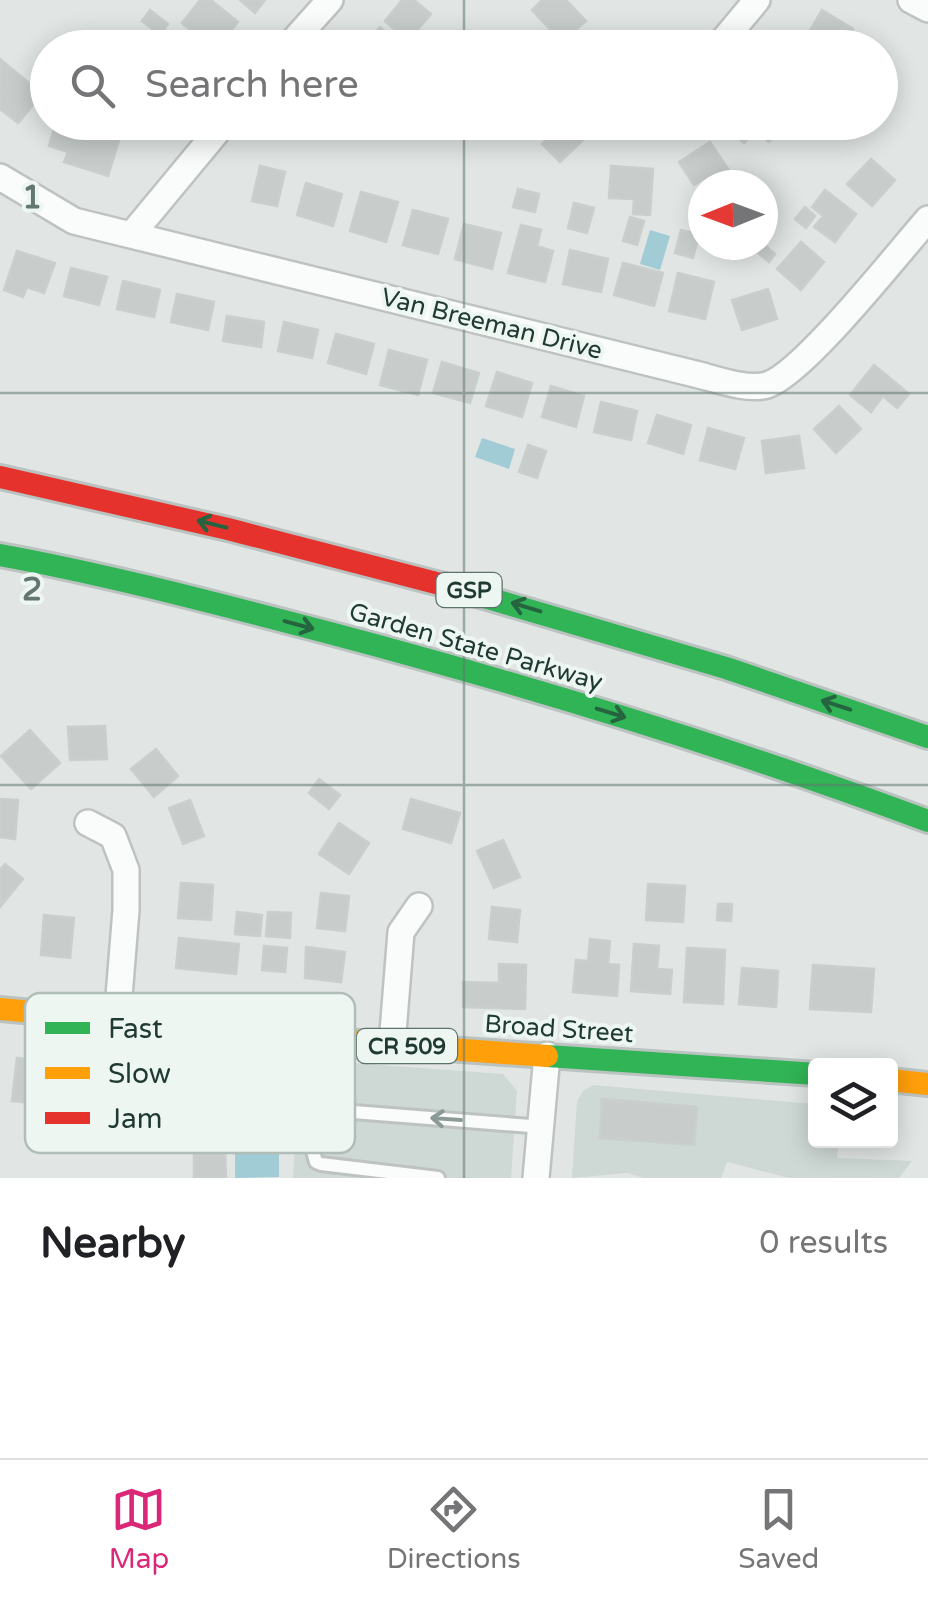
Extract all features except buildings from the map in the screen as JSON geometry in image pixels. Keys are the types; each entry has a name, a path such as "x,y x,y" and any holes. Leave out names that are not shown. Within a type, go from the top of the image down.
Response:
{"main road":[{"name":"Garden State Parkway","path":"0,476 434,580 676,652 928,737"},
{"name":"Garden State Parkway","path":"0,555 141,584 441,662 618,715 928,821"},
{"name":"Broad Street","path":"0,1009 25,1012"},
{"name":"Broad Street","path":"355,1042 808,1073"},
{"path":"898,1081 928,1084"}],"street":[{"path":"304,30 330,0"},
{"path":"731,30 757,0"},
{"path":"910,0 928,9"},
{"path":"132,233 209,140"},
{"name":"Van Breeman Drive","path":"0,177 74,220 691,373 764,386 786,376 797,365 928,219"},
{"path":"88,823 113,836 126,870 119,993"},
{"path":"392,1045 401,932 419,906"},
{"path":"536,1178 548,1055"}],"lane":[{"path":"355,1112 543,1126"},
{"path":"313,1153 321,1164 438,1178"}],"shaded area":[{"path":"355,1063 503,1074 517,1091 511,1178 293,1178 294,1153 355,1153"},
{"path":"593,1085 808,1103 808,1148 838,1148 837,1158 912,1161 899,1178 789,1178 727,1162 721,1178 644,1178 627,1173 572,1178 577,1101"}],"water":[{"path":"650,230 670,236 660,270 640,264"},
{"path":"482,438 515,449 509,469 475,457"},
{"path":"235,1154 279,1154 279,1177 235,1178"}],"traffic: fast":[{"path":"0,555 164,590 478,674 704,743 928,821"},
{"path":"440,584 726,668 928,737"},
{"path":"547,1056 808,1073"}],"traffic: slow":[{"path":"0,1009 25,1011"},
{"path":"355,1042 547,1056"},
{"path":"898,1081 928,1084"}],"traffic: jam":[{"path":"0,477 228,529 440,584"}]}
